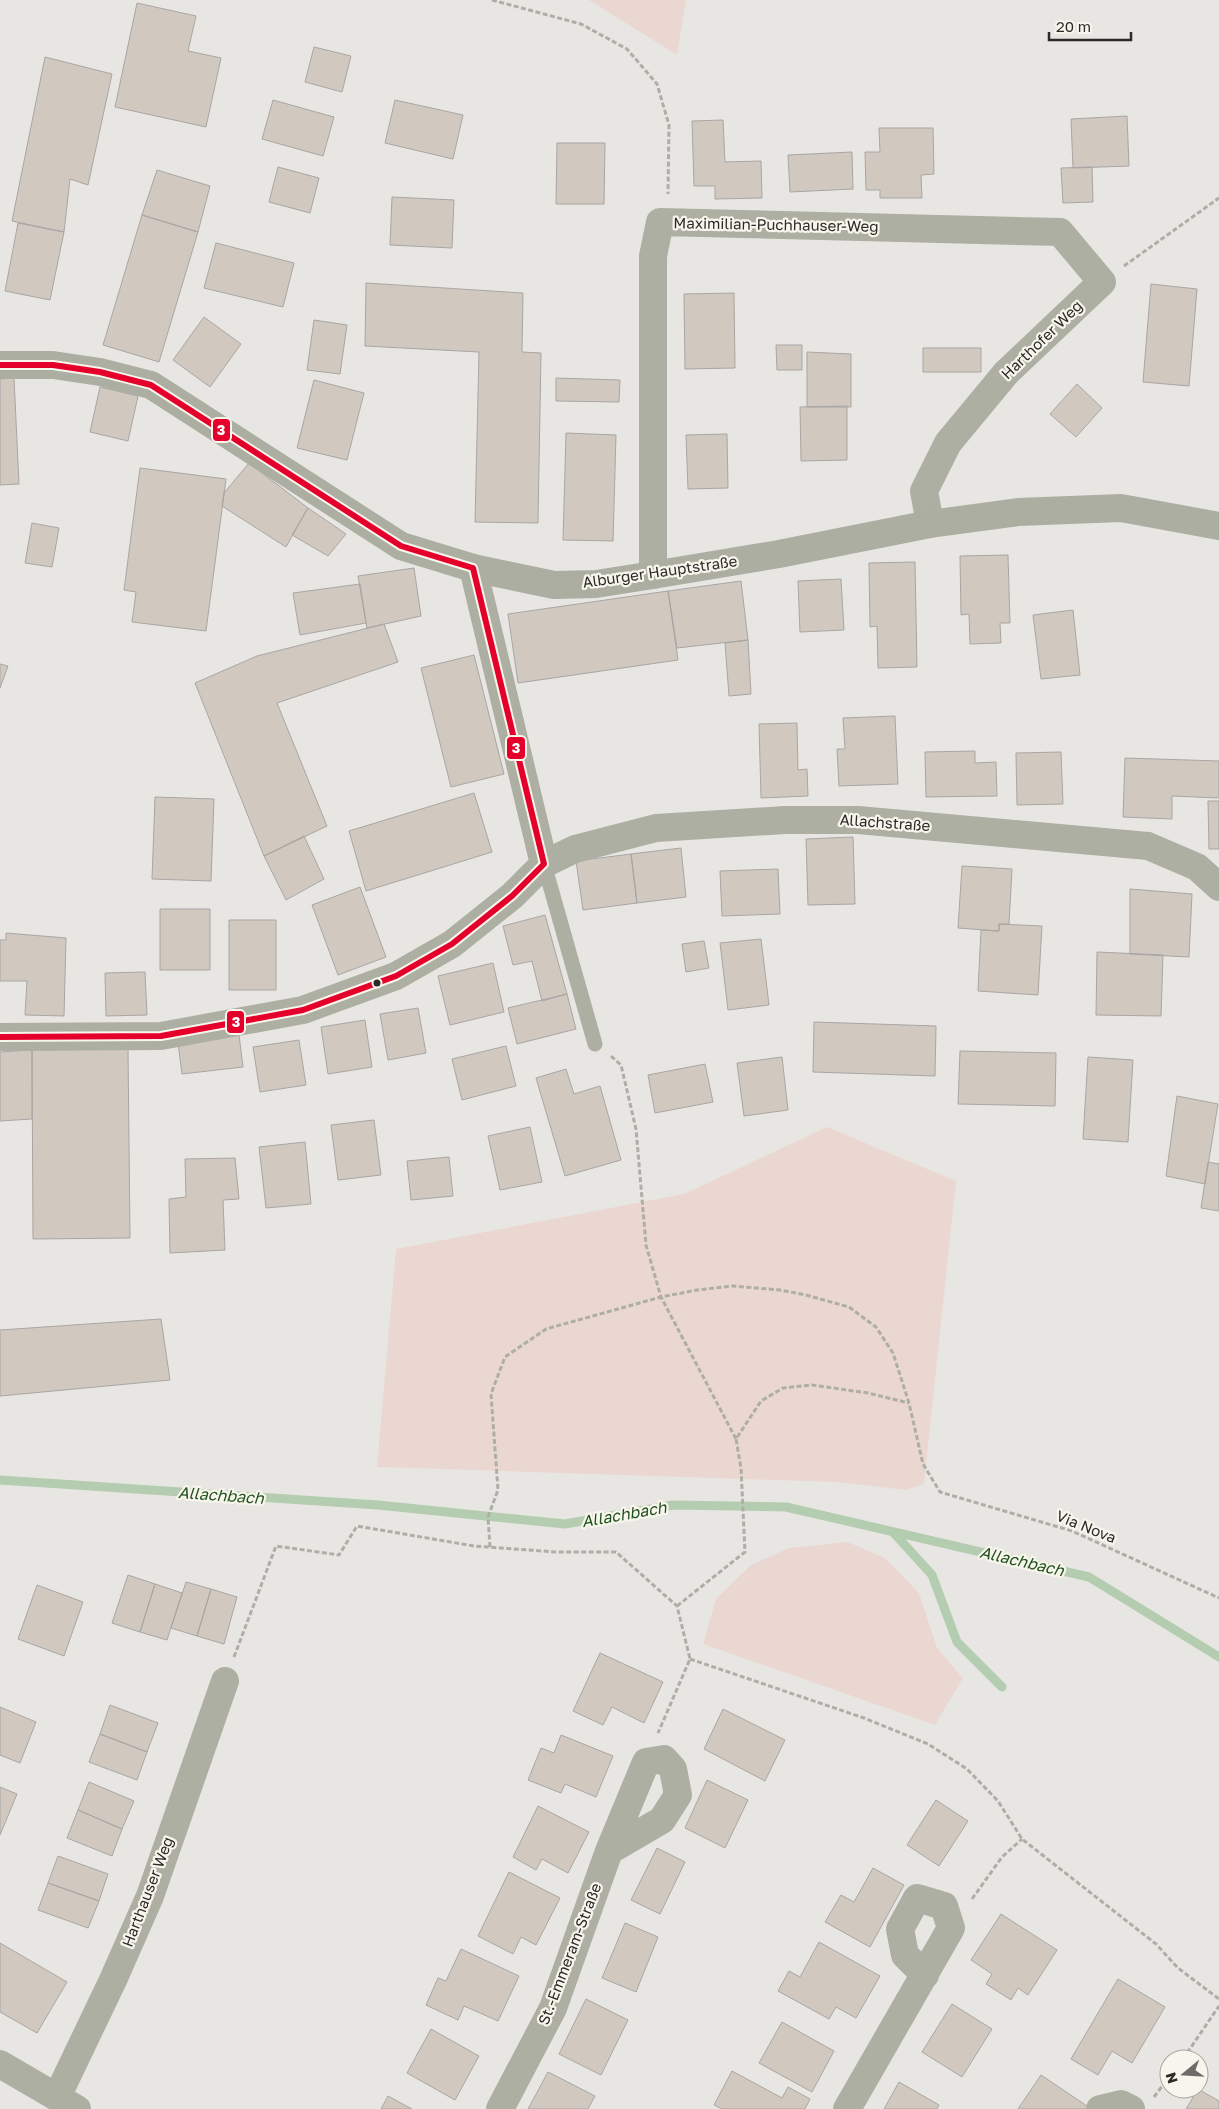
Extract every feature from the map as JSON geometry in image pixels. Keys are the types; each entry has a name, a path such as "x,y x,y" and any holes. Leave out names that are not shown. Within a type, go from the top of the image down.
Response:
{"street":[{"name":"Maximilian-Puchhauser-Weg","path":"653,575 653,256 660,222 1060,232 1102,282"},
{"name":"Harthofer Weg","path":"930,524 924,491 948,442 1006,373 1102,282"},
{"name":"Alburger Hauptstraße","path":"0,365 53,365 100,372 151,385 401,546 472,568 554,585 596,584 779,554 930,524 1018,512 1121,508 1219,526"},
{"path":"472,568 544,864"},
{"name":"Allachstraße","path":"0,1037 162,1036 304,1010 396,976 452,944 512,896 544,864 575,849 656,828 785,820 858,820 1148,846 1197,867 1219,887"},
{"name":"Harthauser Weg","path":"0,2064 67,2103 113,1980 150,1896 225,1681"},
{"path":"609,1850 662,1820 678,1795 673,1769 664,1758 646,1762"},
{"name":"St.-Emmeram-Straße","path":"500,2109 553,2008 609,1850 646,1762"},
{"path":"847,2109 925,1975 951,1928 944,1906 917,1898 900,1929 905,1955 925,1975"},
{"path":"1100,2109 1121,2104 1140,2106"}],"lane":[{"path":"544,864 595,1044"}],"path":[{"path":"492,0 581,24 627,49 657,84 670,125 667,222"},
{"path":"1102,282 1219,198"},
{"path":"595,1044 621,1065 636,1129 646,1245 661,1297 736,1439 746,1552 677,1606"},
{"path":"490,1547 488,1517 498,1490 491,1394 504,1357 546,1329 661,1297 697,1290 732,1286 780,1290 806,1295 849,1307 876,1327 893,1353 909,1403"},
{"path":"736,1439 761,1402 783,1388 812,1385 868,1393 909,1403"},
{"name":"Via Nova","path":"909,1403 923,1464 940,1492 1072,1531 1219,1598"},
{"path":"225,1681 276,1546 339,1556 357,1526 490,1547 556,1552 616,1552 677,1606 690,1659 646,1762"},
{"path":"690,1659 864,1718 928,1744 967,1769 998,1802 1022,1839 1156,1944 1178,1968 1219,1999"},
{"path":"951,1928 1002,1857 1022,1839"},
{"path":"1190,2049 1219,2006"},
{"path":"1140,2106 1159,2087"}],"shaded area":[{"path":"589,0 686,0 677,55"},
{"path":"827,1127 956,1181 924,1484 906,1490 836,1482 377,1467 396,1249 684,1194"},
{"path":"848,1542 885,1558 919,1593 937,1648 963,1678 935,1725 703,1644 716,1599 751,1565 789,1548"}],"building":[{"path":"137,3 196,16 188,51 221,58 206,127 115,107"},
{"path":"314,47 351,56 342,92 305,82"},
{"path":"45,57 112,74 88,185 70,179 64,232 12,221"},
{"path":"273,100 334,117 323,156 262,139"},
{"path":"395,100 463,115 453,159 385,143"},
{"path":"1127,116 1129,166 1073,168 1071,119"},
{"path":"723,120 725,162 761,161 762,198 715,199 715,186 694,186 692,121"},
{"path":"879,128 933,128 934,174 921,175 922,198 880,198 880,190 866,190 865,152 880,152"},
{"path":"557,143 605,143 604,204 556,204"},
{"path":"852,152 853,189 790,192 788,155"},
{"path":"278,167 319,178 310,213 269,202"},
{"path":"1092,167 1093,202 1063,203 1061,168"},
{"path":"157,170 210,186 198,232 142,215"},
{"path":"392,197 454,200 452,248 390,245"},
{"path":"142,215 198,232 159,362 103,345"},
{"path":"18,223 64,232 50,300 5,291"},
{"path":"216,243 294,263 283,307 204,288"},
{"path":"366,283 523,293 522,352 541,353 538,523 475,522 479,352 365,346"},
{"path":"1151,284 1197,289 1189,386 1143,382"},
{"path":"734,293 735,368 685,369 684,294"},
{"path":"204,317 241,344 210,387 173,360"},
{"path":"314,320 347,325 340,374 307,370"},
{"path":"776,345 802,345 802,370 777,370"},
{"path":"923,348 981,348 981,372 923,372"},
{"path":"807,352 851,354 851,407 807,407"},
{"path":"14,378 19,484 0,485 0,379"},
{"path":"556,378 620,380 619,402 556,401"},
{"path":"314,380 364,393 347,460 297,448"},
{"path":"1077,384 1102,408 1076,437 1050,414"},
{"path":"100,387 138,396 128,441 90,432"},
{"path":"847,406 847,460 801,461 800,407"},
{"path":"566,433 616,435 613,541 563,540"},
{"path":"727,434 728,488 688,489 686,435"},
{"path":"249,463 308,508 286,547 222,506 224,493"},
{"path":"140,468 226,479 206,631 132,622 136,592 124,590"},
{"path":"308,508 346,534 328,556 292,535"},
{"path":"32,523 59,528 52,567 25,563"},
{"path":"1008,555 1010,623 1000,623 1001,643 970,644 969,614 961,615 960,556"},
{"path":"915,562 917,667 878,668 877,626 870,627 869,563"},
{"path":"414,568 421,616 367,628 358,576"},
{"path":"841,579 844,630 800,632 798,581"},
{"path":"741,581 748,640 677,648 668,591"},
{"path":"360,584 366,623 300,635 293,593"},
{"path":"668,591 678,660 518,683 508,614"},
{"path":"1073,610 1080,675 1041,679 1033,615"},
{"path":"384,624 398,662 277,703 327,826 264,856 195,683 257,656"},
{"path":"748,640 751,694 729,696 725,643"},
{"path":"474,655 504,774 451,787 421,668"},
{"path":"0,664 8,666 0,688"},
{"path":"895,716 898,784 839,786 837,749 845,749 843,718"},
{"path":"797,723 798,770 807,769 808,796 761,798 759,724"},
{"path":"975,751 975,763 996,762 997,796 926,797 925,752"},
{"path":"1061,752 1063,804 1017,805 1016,753"},
{"path":"1125,758 1219,761 1219,798 1172,796 1172,819 1123,817"},
{"path":"474,793 492,852 366,891 349,831"},
{"path":"155,797 214,799 211,881 152,879"},
{"path":"1208,801 1219,801 1219,849 1209,849"},
{"path":"304,836 324,879 286,900 264,856"},
{"path":"853,837 855,904 808,905 806,839"},
{"path":"681,848 686,897 637,903 631,854"},
{"path":"631,854 637,903 583,910 576,861"},
{"path":"962,866 1012,869 1009,924 999,924 999,931 958,928"},
{"path":"778,869 780,914 722,916 720,871"},
{"path":"360,887 386,957 338,975 312,905"},
{"path":"1130,889 1192,894 1189,957 1130,954"},
{"path":"160,909 210,909 210,970 160,970"},
{"path":"545,915 567,994 542,1001 532,961 513,965 503,926"},
{"path":"229,920 276,920 276,990 229,990"},
{"path":"999,924 1042,926 1038,995 978,991 981,930 999,931"},
{"path":"6,933 66,938 64,1016 25,1015 27,981 0,981 0,940 6,940"},
{"path":"761,939 769,1005 728,1010 720,943"},
{"path":"704,941 709,968 686,972 682,944"},
{"path":"1097,952 1163,955 1161,1016 1096,1015"},
{"path":"493,963 504,1012 450,1025 438,976"},
{"path":"145,972 147,1015 106,1016 105,973"},
{"path":"567,994 576,1029 517,1044 508,1008"},
{"path":"418,1008 426,1053 388,1060 380,1014"},
{"path":"365,1020 372,1067 328,1074 321,1027"},
{"path":"814,1022 936,1026 935,1076 813,1072"},
{"path":"239,1035 243,1067 182,1074 178,1043"},
{"path":"299,1040 306,1085 260,1092 253,1047"},
{"path":"506,1046 516,1086 462,1100 452,1059"},
{"path":"128,1049 130,1238 33,1239 32,1050"},
{"path":"32,1050 32,1119 0,1121 0,1052"},
{"path":"960,1051 1056,1053 1055,1106 958,1104"},
{"path":"782,1057 788,1110 744,1116 737,1063"},
{"path":"1088,1057 1133,1060 1128,1142 1083,1139"},
{"path":"705,1064 713,1102 655,1113 648,1075"},
{"path":"566,1069 574,1094 600,1086 621,1160 565,1176 536,1078"},
{"path":"1177,1096 1218,1104 1205,1184 1166,1176"},
{"path":"374,1120 381,1175 338,1180 331,1125"},
{"path":"530,1127 542,1182 500,1190 488,1136"},
{"path":"305,1142 311,1204 266,1208 259,1147"},
{"path":"449,1157 453,1196 411,1200 407,1161"},
{"path":"235,1158 239,1199 223,1200 225,1250 170,1253 169,1199 186,1197 185,1159"},
{"path":"1208,1162 1219,1164 1219,1211 1201,1208"},
{"path":"161,1319 170,1380 0,1396 0,1330"},
{"path":"128,1575 155,1584 140,1632 112,1623"},
{"path":"186,1582 211,1589 197,1636 171,1628"},
{"path":"155,1584 182,1593 167,1640 140,1632"},
{"path":"37,1585 83,1602 64,1656 18,1639"},
{"path":"211,1589 237,1597 224,1644 197,1636"},
{"path":"600,1653 663,1682 644,1723 612,1707 603,1725 573,1711"},
{"path":"110,1705 158,1723 147,1752 100,1734"},
{"path":"0,1707 36,1722 20,1763 0,1755"},
{"path":"723,1709 785,1740 765,1781 704,1749"},
{"path":"100,1734 147,1752 137,1780 89,1762"},
{"path":"561,1735 613,1756 596,1797 565,1784 561,1793 528,1780 541,1748 554,1753"},
{"path":"707,1780 748,1800 725,1848 685,1828"},
{"path":"89,1782 134,1801 122,1829 78,1810"},
{"path":"0,1787 17,1794 0,1835"},
{"path":"936,1800 968,1821 939,1866 907,1845"},
{"path":"538,1806 589,1832 568,1873 542,1859 536,1870 513,1857"},
{"path":"78,1810 122,1829 112,1856 67,1838"},
{"path":"657,1848 685,1862 660,1914 631,1900"},
{"path":"58,1856 108,1874 99,1901 48,1883"},
{"path":"873,1868 904,1885 870,1947 825,1922 841,1895 854,1902"},
{"path":"509,1872 560,1898 536,1945 521,1937 513,1954 478,1936"},
{"path":"48,1883 99,1901 88,1928 38,1910"},
{"path":"1001,1914 1057,1950 1028,1995 1018,1988 1011,2000 986,1984 992,1974 971,1960"},
{"path":"625,1923 658,1937 636,1992 602,1978"},
{"path":"819,1942 880,1976 856,2018 836,2007 829,2019 778,1991 789,1971 800,1977"},
{"path":"0,1943 67,1982 37,2033 0,2012"},
{"path":"461,1949 519,1976 498,2021 464,2006 458,2020 426,2005 438,1978 446,1981"},
{"path":"1118,1979 1165,2007 1132,2063 1112,2051 1098,2075 1071,2059"},
{"path":"586,1999 628,2020 601,2075 559,2054"},
{"path":"952,2004 992,2029 962,2077 922,2052"},
{"path":"782,2022 834,2051 812,2092 759,2063"},
{"path":"431,2029 479,2056 455,2100 407,2073"},
{"path":"732,2071 782,2098 788,2087 810,2099 805,2109 722,2109 714,2105"},
{"path":"548,2072 595,2096 588,2109 528,2109"},
{"path":"1041,2075 1090,2108 1090,2109 1018,2109"},
{"path":"899,2082 939,2105 937,2109 884,2109"},
{"path":"1209,2095 1219,2101 1219,2109 1186,2109 1192,2099 1209,2099"},
{"path":"388,2096 412,2109 381,2109"}],"waterway":[{"name":"Allachbach","path":"0,1480 378,1505 565,1524 673,1505 786,1507 1089,1577 1219,1657"},
{"path":"893,1532 932,1575 957,1642 1002,1687"}],"transit line":[{"name":"3","path":"0,365 53,365 100,372 151,385 401,546 473,568 544,864 512,896 452,944 396,976 303,1010 161,1036 0,1037"}]}
